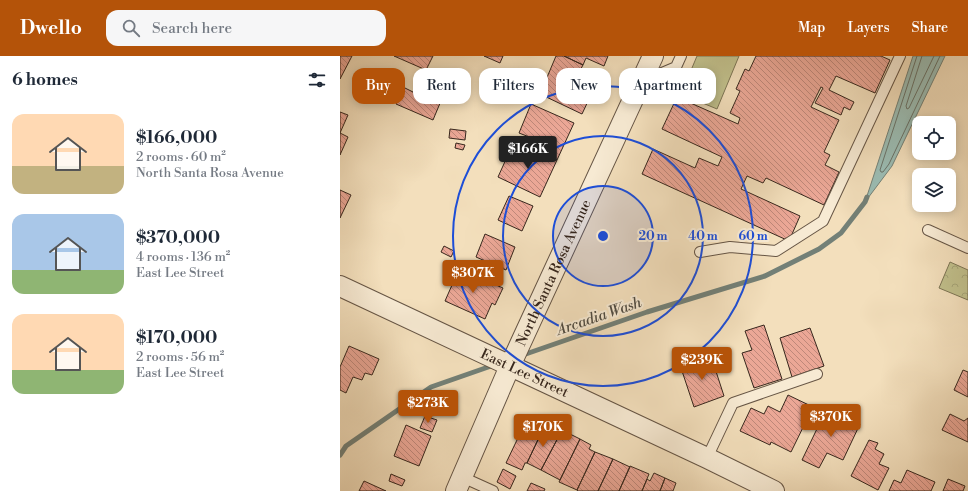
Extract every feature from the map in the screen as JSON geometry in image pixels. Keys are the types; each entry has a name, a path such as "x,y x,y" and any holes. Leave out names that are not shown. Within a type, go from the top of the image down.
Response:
{"street":[{"name":"North Santa Rosa Avenue","path":"647,68 653,56"},
{"name":"North Santa Rosa Avenue","path":"459,484 510,366 631,104"},
{"name":"East Lee Street","path":"340,286 707,458 771,490"}],"lane":[{"path":"676,68 681,56"},
{"path":"700,252 730,247 776,251 823,221 900,56"},
{"path":"928,230 968,248"},
{"path":"707,458 733,402 817,374"},
{"path":"459,484 493,491"}],"green space":[{"path":"697,56 739,56 717,109 705,104 716,104 716,68 692,68"},
{"path":"950,262 968,270 968,300 939,288"}],"water":[{"path":"913,56 945,56 916,116 912,116 912,124 892,166 865,202"}],"building":[{"path":"340,56 352,56 340,79"},
{"path":"394,56 433,56 427,68 421,68"},
{"path":"484,56 503,56 500,63"},
{"path":"556,56 564,56 583,65 581,68 556,68 556,102 548,98 548,75"},
{"path":"564,56 608,56 604,66 586,58 583,65"},
{"path":"756,56 881,56 890,60 875,93 836,76 829,90 854,102 850,110 844,107 841,115 815,103 823,88 821,87 811,107 839,120 824,152 830,155 825,165 839,172 824,205 766,178 763,183 747,176 741,189 800,216 789,241 642,174 653,149 695,168 699,158 718,166 722,157 662,129 674,104 693,104 738,124 740,118 730,113 740,91 736,89 745,69 749,71"},
{"path":"405,88 413,92 413,104 440,104 433,120 396,104 405,104"},
{"path":"531,104 574,123 557,160 534,149 537,140 519,133"},
{"path":"561,104 587,104 582,114"},
{"path":"340,112 348,115 340,133"},
{"path":"450,129 466,131 465,140 449,138"},
{"path":"340,133 348,137 340,155"},
{"path":"456,143 465,145 463,150 455,148"},
{"path":"512,146 531,155 534,149 557,160 540,197 498,177"},
{"path":"340,190 351,195 340,218"},
{"path":"509,196 533,206 522,231 498,220"},
{"path":"485,234 515,247 506,270 476,257"},
{"path":"444,246 454,251 451,257 441,252"},
{"path":"459,269 503,288 495,305 492,303 485,319 445,301"},
{"path":"764,325 782,379 754,388 742,353 752,350 745,331"},
{"path":"810,328 824,366 792,377 780,338"},
{"path":"349,346 379,359 372,375 365,373 362,380 353,377 346,393 340,390 340,367"},
{"path":"711,356 724,396 694,407 680,365"},
{"path":"963,370 968,372 968,397 954,390"},
{"path":"788,395 813,407 791,452 771,442 770,445 740,431 751,408 764,414 768,406 780,412"},
{"path":"827,408 860,424 843,460 827,453 819,468 802,460"},
{"path":"950,414 964,421 968,418 968,442 942,430"},
{"path":"425,416 437,420 432,432 420,428"},
{"path":"527,419 544,427 527,463 525,463 522,470 506,463"},
{"path":"406,425 431,436 419,466 394,456"},
{"path":"544,427 560,434 541,470 527,463"},
{"path":"568,433 580,439 560,480 541,470 560,434 566,437"},
{"path":"580,439 591,445 589,449 595,452 577,490 559,482"},
{"path":"869,440 878,443 875,449 884,454 879,464 889,468 878,490 851,476"},
{"path":"595,452 613,459 598,491 578,491 577,490"},
{"path":"613,459 630,467 619,491 598,491"},
{"path":"630,466 649,474 642,491 619,491"},
{"path":"503,469 516,476 510,489 497,482"},
{"path":"907,470 935,482 931,491 889,491 894,480 901,483"},
{"path":"654,473 665,478 660,491 642,491 647,479 650,481"},
{"path":"391,474 405,480 402,486 389,481"},
{"path":"665,478 676,483 673,491 660,491"},
{"path":"948,479 965,486 963,491 943,491"},
{"path":"364,481 386,491 359,491"},
{"path":"531,483 545,489 544,491 527,491"}],"waterway":[{"name":"Arcadia Wash","path":"520,356 647,312 765,276 819,249 841,233 865,202 867,197"},
{"name":"Arcadia Wash","path":"340,455 346,446 431,387 494,365"}]}
